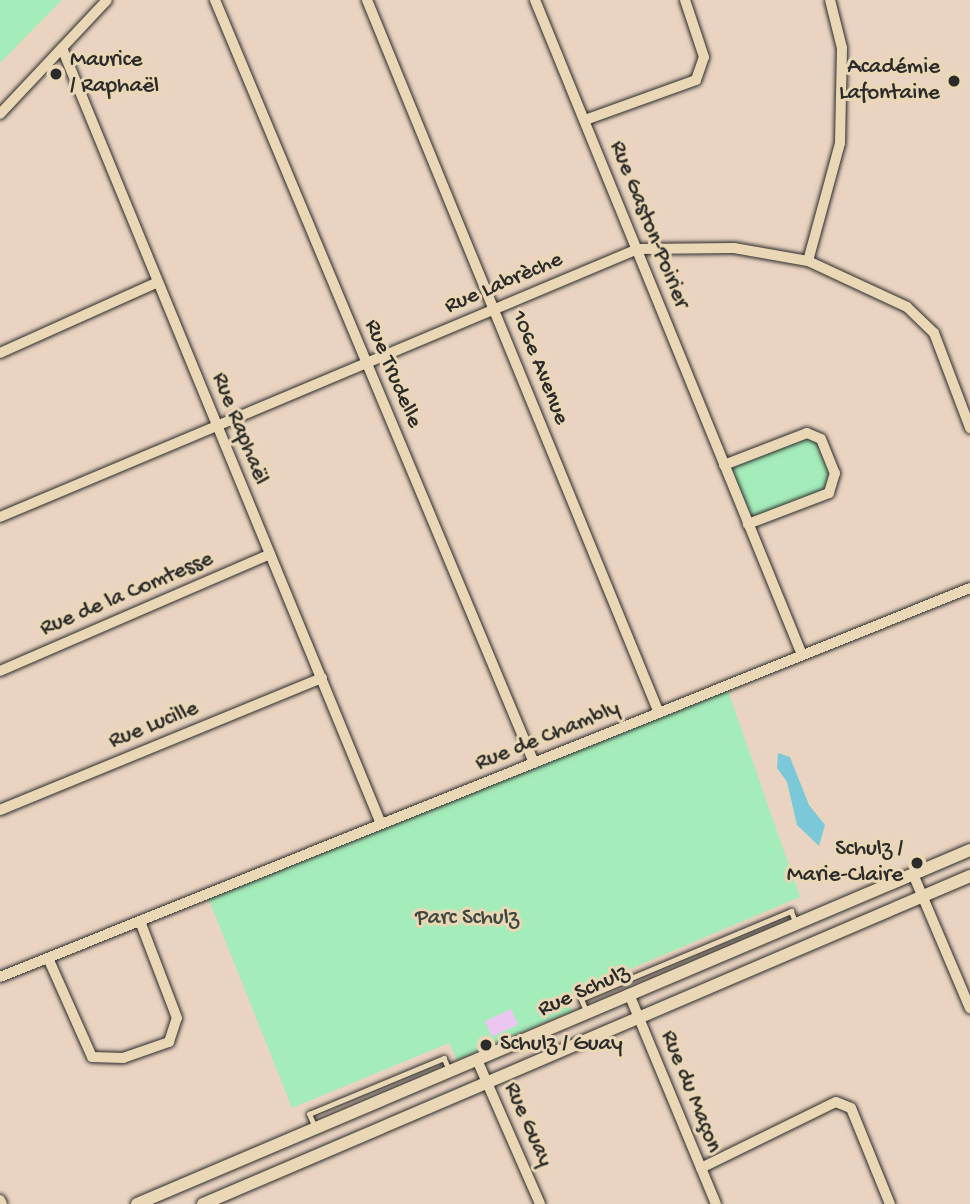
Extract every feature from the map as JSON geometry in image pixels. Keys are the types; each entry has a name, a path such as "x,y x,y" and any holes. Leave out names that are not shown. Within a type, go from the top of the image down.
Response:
{"street":[{"path":"0,114 107,0"},
{"name":"Rue Trudelle","path":"215,0 534,763"},
{"name":"106e Avenue","path":"368,0 659,713"},
{"name":"Rue Gaston-Poirier","path":"535,0 802,655"},
{"path":"585,120 696,80 704,57 685,0"},
{"path":"808,261 839,143 842,48 830,0"},
{"name":"Rue Raphaël","path":"62,48 381,824"},
{"name":"Rue Labrèche","path":"0,517 638,249 734,248 808,261 907,307 934,333 970,428"},
{"path":"0,353 158,282"},
{"path":"724,465 807,433 821,439 835,473 829,493 748,524"},
{"name":"Rue de la Comtesse","path":"0,671 270,554"},
{"name":"Rue de Chambly","path":"0,977 970,588"},
{"name":"Rue Lucille","path":"0,810 322,678"},
{"name":"Rue Schulz","path":"137,1204 478,1062 629,994 970,850"},
{"path":"913,874 970,1008"},
{"name":"Rue Schulz","path":"204,1204 488,1085 970,876"},
{"path":"48,958 92,1057 123,1058 169,1042 177,1018 139,921"},
{"path":"754,941 764,964"},
{"name":"Rue du Maçon","path":"629,994 716,1204"},
{"name":"Rue Guay","path":"478,1062 540,1204"},
{"path":"701,1168 836,1102 851,1108 890,1204"},
{"path":"299,1137 309,1160"}],"lane":[{"path":"587,1013 581,999 792,911 797,923"}],"green space":[{"path":"0,0 62,0 0,63"},
{"path":"807,433 821,439 835,473 829,493 748,524 724,465"},
{"name":"Parc Schulz","path":"725,682 800,897 566,996 572,1011 457,1060 449,1043 292,1108 205,890"}],"water":[{"path":"778,753 790,757 809,805 825,825 819,846 797,825 787,782 777,768"}],"building":[{"path":"511,1009 518,1024 492,1037 485,1021"}],"place":[{"name":"Maurice / Raphaël","path":"56,74"},
{"name":"Académie Lafontaine","path":"954,81"},
{"name":"Schulz / Marie-Claire","path":"917,863"},
{"name":"Schulz / Guay","path":"486,1045"}]}
